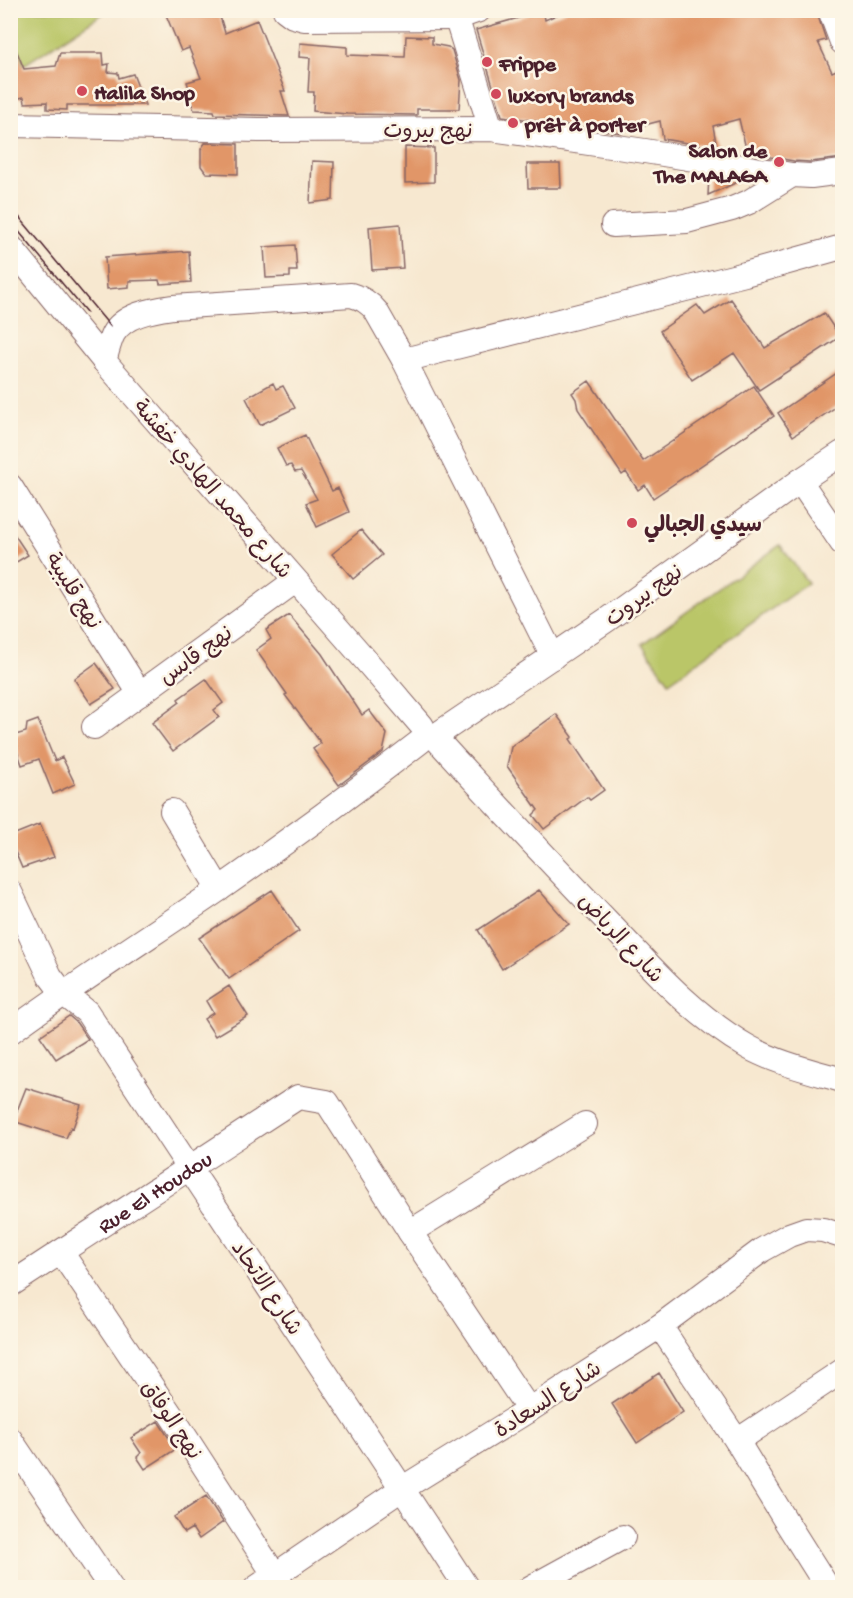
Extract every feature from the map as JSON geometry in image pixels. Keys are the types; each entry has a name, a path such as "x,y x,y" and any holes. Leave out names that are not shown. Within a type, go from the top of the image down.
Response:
{"street":[{"path":"285,10 293,16 304,19 463,13 491,129"},
{"path":"830,10 843,42"},
{"name":"نهج بيروت","path":"10,125 259,130 491,129 792,175 811,176 843,172"},
{"path":"613,225 687,221 732,209 749,202 792,175"},
{"name":"شارع محمد الهادي خفشة","path":"10,246 104,361 430,735"},
{"path":"404,360 843,247"},
{"path":"104,361 113,333 120,325 151,310 351,295 362,298 376,311 404,360 553,657"},
{"name":"نهج بيروت","path":"10,1032 63,993 219,889 366,784 430,735 553,657 843,453"},
{"path":"800,482 843,543"},
{"name":"نهج قليبية","path":"10,486 140,694"},
{"name":"نهج قابس","path":"94,727 295,581"},
{"name":"شارع الرياض","path":"430,735 666,984 715,1027 750,1048 782,1062 843,1080"},
{"path":"172,811 219,889"},
{"name":"شارع الاتحاد","path":"10,892 50,976 63,993 87,1012 467,1587"},
{"name":"Rue El Houdou","path":"10,1285 298,1097 327,1102 410,1232"},
{"path":"529,1410 410,1232 585,1125"},
{"name":"شارع السعادة","path":"271,1583 403,1488 660,1326 762,1250 789,1235 806,1229 824,1230 843,1236"},
{"name":"نهج الوفاق","path":"61,1252 175,1422 271,1583"},
{"path":"660,1326 738,1441 825,1587"},
{"path":"738,1441 843,1371"},
{"path":"10,1439 111,1587"},
{"path":"530,1587 623,1537"}],"green space":[{"path":"10,11 107,11 24,65 11,34"},
{"path":"780,545 808,583 669,682 642,644"}],"building":[{"path":"164,10 218,10 225,33 257,20 285,91 281,91 289,116 215,114 214,111 194,110 187,82 201,78 189,48 181,51"},
{"path":"527,10 543,10 545,20 568,10 816,10 826,40 818,42 832,72 843,67 843,158 810,162 747,153 739,119 713,126 717,148 663,139 660,121 621,131 622,133 502,116 476,30 529,15"},
{"path":"406,36 432,37 432,44 452,50 461,80 459,109 417,109 417,115 313,111 314,92 308,92 310,58 299,57 300,43 347,47 347,55 405,57"},
{"path":"11,37 24,69 56,66 60,53 103,53 104,65 109,64 108,72 118,73 119,78 133,74 145,105 67,105 67,110 47,109 47,102 25,103 24,97 15,99 10,86"},
{"path":"205,143 238,144 238,174 206,173 201,166 201,149"},
{"path":"405,147 434,148 434,182 405,183"},
{"path":"312,161 334,162 333,200 310,203"},
{"path":"527,164 560,164 561,188 528,188"},
{"path":"709,176 740,181 708,195"},
{"path":"400,224 403,268 372,270 369,227"},
{"path":"295,245 297,271 290,271 290,277 266,278 264,247"},
{"path":"189,251 191,282 160,284 159,280 129,281 129,287 107,289 105,257"},
{"path":"731,299 765,348 824,313 840,337 759,390 734,353 692,380 660,331 697,305 705,315"},
{"path":"843,369 843,402 793,436 778,413"},
{"path":"589,381 643,461 754,386 774,416 653,498 645,485 638,490 626,472 622,475 578,409 572,393"},
{"path":"273,383 276,389 283,386 295,408 260,425 246,398"},
{"path":"305,435 332,491 338,488 349,512 317,527 306,503 317,499 301,471 295,472 291,465 286,466 277,448"},
{"path":"10,528 28,555 10,566"},
{"path":"361,530 382,555 353,579 332,554"},
{"path":"289,615 322,654 362,715 369,710 387,734 383,752 339,785 313,749 321,743 285,695 287,694 256,650 271,639 266,630"},
{"path":"96,663 115,689 91,704 74,679"},
{"path":"206,679 223,703 214,710 219,717 173,751 152,723 180,702 178,699"},
{"path":"556,714 573,737 570,739 604,790 590,800 587,797 544,829 533,815 538,810 507,766 511,747"},
{"path":"38,720 55,761 62,757 75,784 53,794 39,759 22,765 12,736 26,732 27,724"},
{"path":"40,824 54,857 22,868 10,836"},
{"path":"272,890 299,931 229,979 199,938"},
{"path":"539,890 569,924 502,969 478,930"},
{"path":"229,986 248,1016 215,1036 204,1019 213,1013 206,1001"},
{"path":"69,1016 88,1039 56,1059 40,1036"},
{"path":"26,1088 81,1105 73,1128 71,1127 66,1138 13,1121"},
{"path":"659,1373 683,1412 637,1443 612,1404"},
{"path":"158,1421 176,1449 145,1469 137,1457 141,1453 131,1438"},
{"path":"206,1496 223,1522 199,1539 192,1528 184,1533 174,1517"}],"tram line":[{"path":"10,206 110,326"},
{"path":"10,221 87,313"}],"place":[{"name":"Frippe","path":"487,62"},
{"name":"Halila Shop","path":"82,91"},
{"name":"luxory brands","path":"496,94"},
{"name":"prêt à porter","path":"513,123"},
{"name":"Salon de The MALAGA","path":"779,162"},
{"name":"سيدي الجبالي","path":"632,523"}]}
